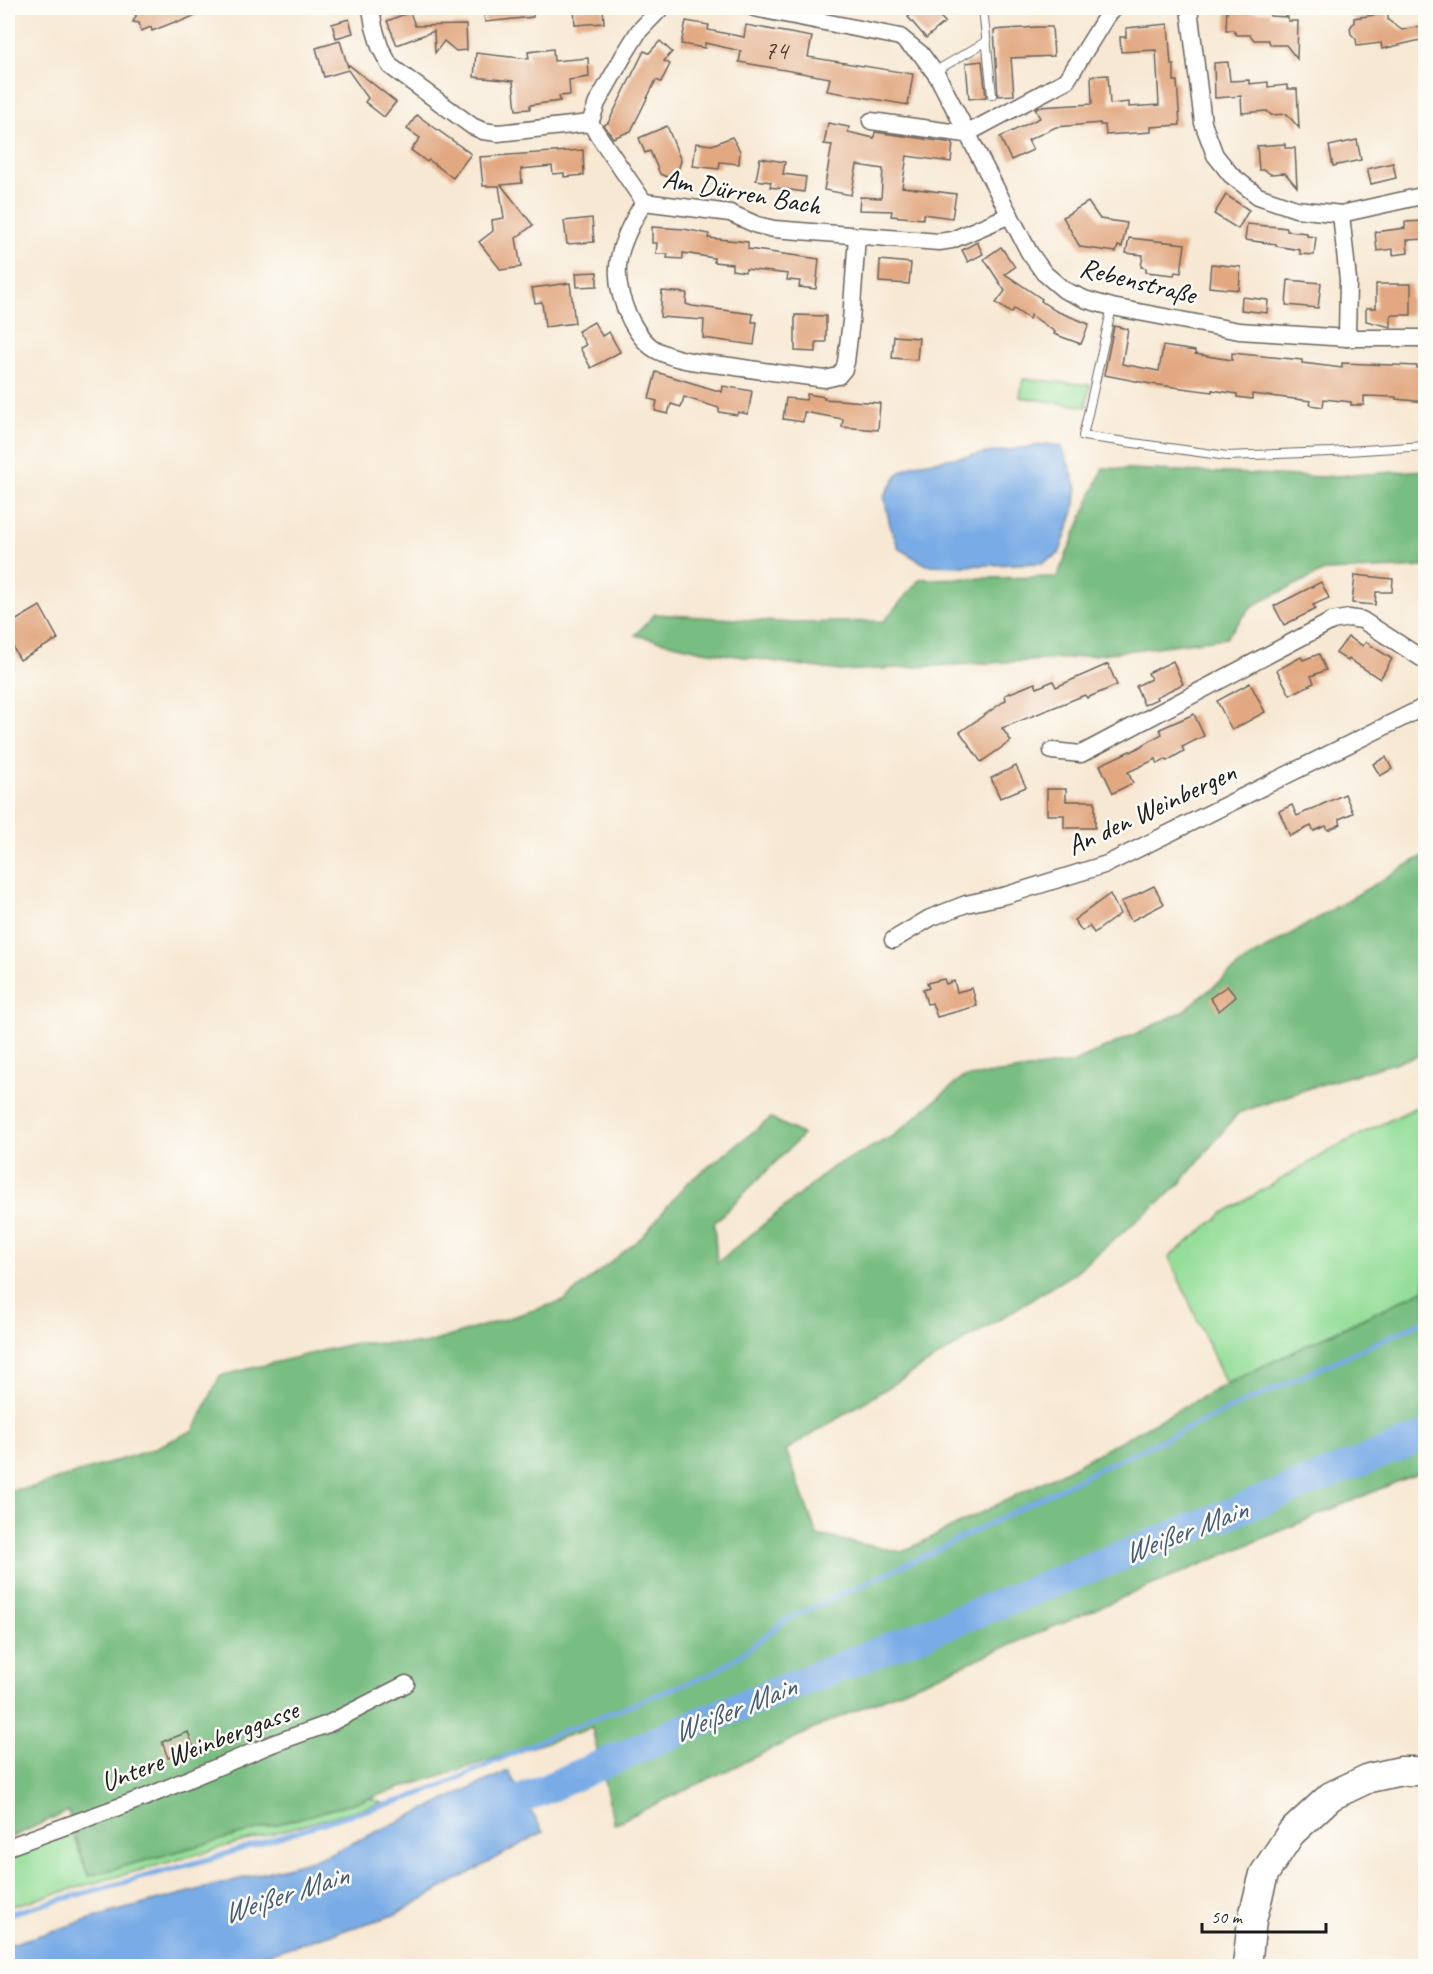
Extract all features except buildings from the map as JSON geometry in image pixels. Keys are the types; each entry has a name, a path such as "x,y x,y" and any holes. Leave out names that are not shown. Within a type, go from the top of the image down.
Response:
{"highway":[{"path":"1247,1966 1252,1920 1264,1874 1291,1833 1330,1796 1370,1778 1401,1771 1425,1771"}],"street":[{"path":"371,8 380,47 390,66 477,129 498,134 590,123"},
{"path":"590,123 597,103 624,55 639,31 661,8"},
{"name":"Rebenstraße","path":"754,8 900,36 921,54 934,72 1029,252 1044,273 1064,290 1112,307 1239,331 1347,338 1425,338"},
{"path":"871,121 966,134 1067,80 1109,12 1115,8"},
{"path":"1189,8 1203,123 1215,155 1231,176 1258,196 1296,209 1341,214 1425,195"},
{"path":"590,123 644,202"},
{"name":"Am Dürren Bach","path":"857,236 846,362 838,376 825,379 681,360 657,351 646,342 633,326 622,304 617,282 619,258 631,223 644,202 730,213 757,225 774,229 939,242 952,240 1010,215"},
{"path":"1341,214 1348,280 1347,338"},
{"path":"1052,751 1081,754 1332,621 1349,618 1362,620 1425,661"},
{"name":"An den Weinbergen","path":"894,940 930,918 966,904 1107,864 1425,705"},
{"name":"Untere Weinberggasse","path":"8,1847 146,1797 272,1744 328,1724 406,1684"}],"lane":[{"path":"984,8 992,95"},
{"path":"934,72 987,41"},
{"path":"1112,307 1083,436 1227,456 1425,446"}],"green space":[{"path":"1023,379 1090,385 1086,407 1020,397"},
{"path":"1103,468 1323,477 1425,470 1425,567 1324,571 1252,606 1226,638 1062,659 840,671 703,651 635,635 655,614 795,623 884,621 920,579 1057,577"},
{"path":"1425,856 1425,1054 1316,1086 1238,1113 1177,1187 1073,1274 786,1450 817,1535 902,1552 1065,1471 1226,1384 1425,1289 1425,1470 835,1719 614,1824 592,1728 344,1806 88,1876 68,1811 8,1839 8,1490 30,1488 151,1450 194,1430 220,1376 355,1343 425,1344 563,1301 643,1236 685,1185 771,1118 803,1135 714,1223 717,1263 833,1167 893,1136 962,1078 1073,1063 1182,1012 1245,961"},
{"path":"1425,1103 1425,1289 1226,1384 1169,1257 1225,1212 1339,1145"},
{"path":"369,1798 382,1803 8,1907 8,1848 69,1824 88,1876"}],"water":[{"path":"1049,444 1062,447 1077,488 1074,511 1059,554 1042,563 927,565 899,549 890,525 884,496 899,473 915,464"},
{"path":"508,1771 543,1832 394,1915 228,1966 8,1966 8,1945 110,1913 320,1858"}],"waterway":[{"path":"8,1914 213,1858 403,1800 441,1786 546,1738 711,1674 742,1654 786,1620 937,1550 1103,1467 1426,1320"},
{"name":"Weißer Main","path":"488,1814 700,1722 1426,1436"}]}
